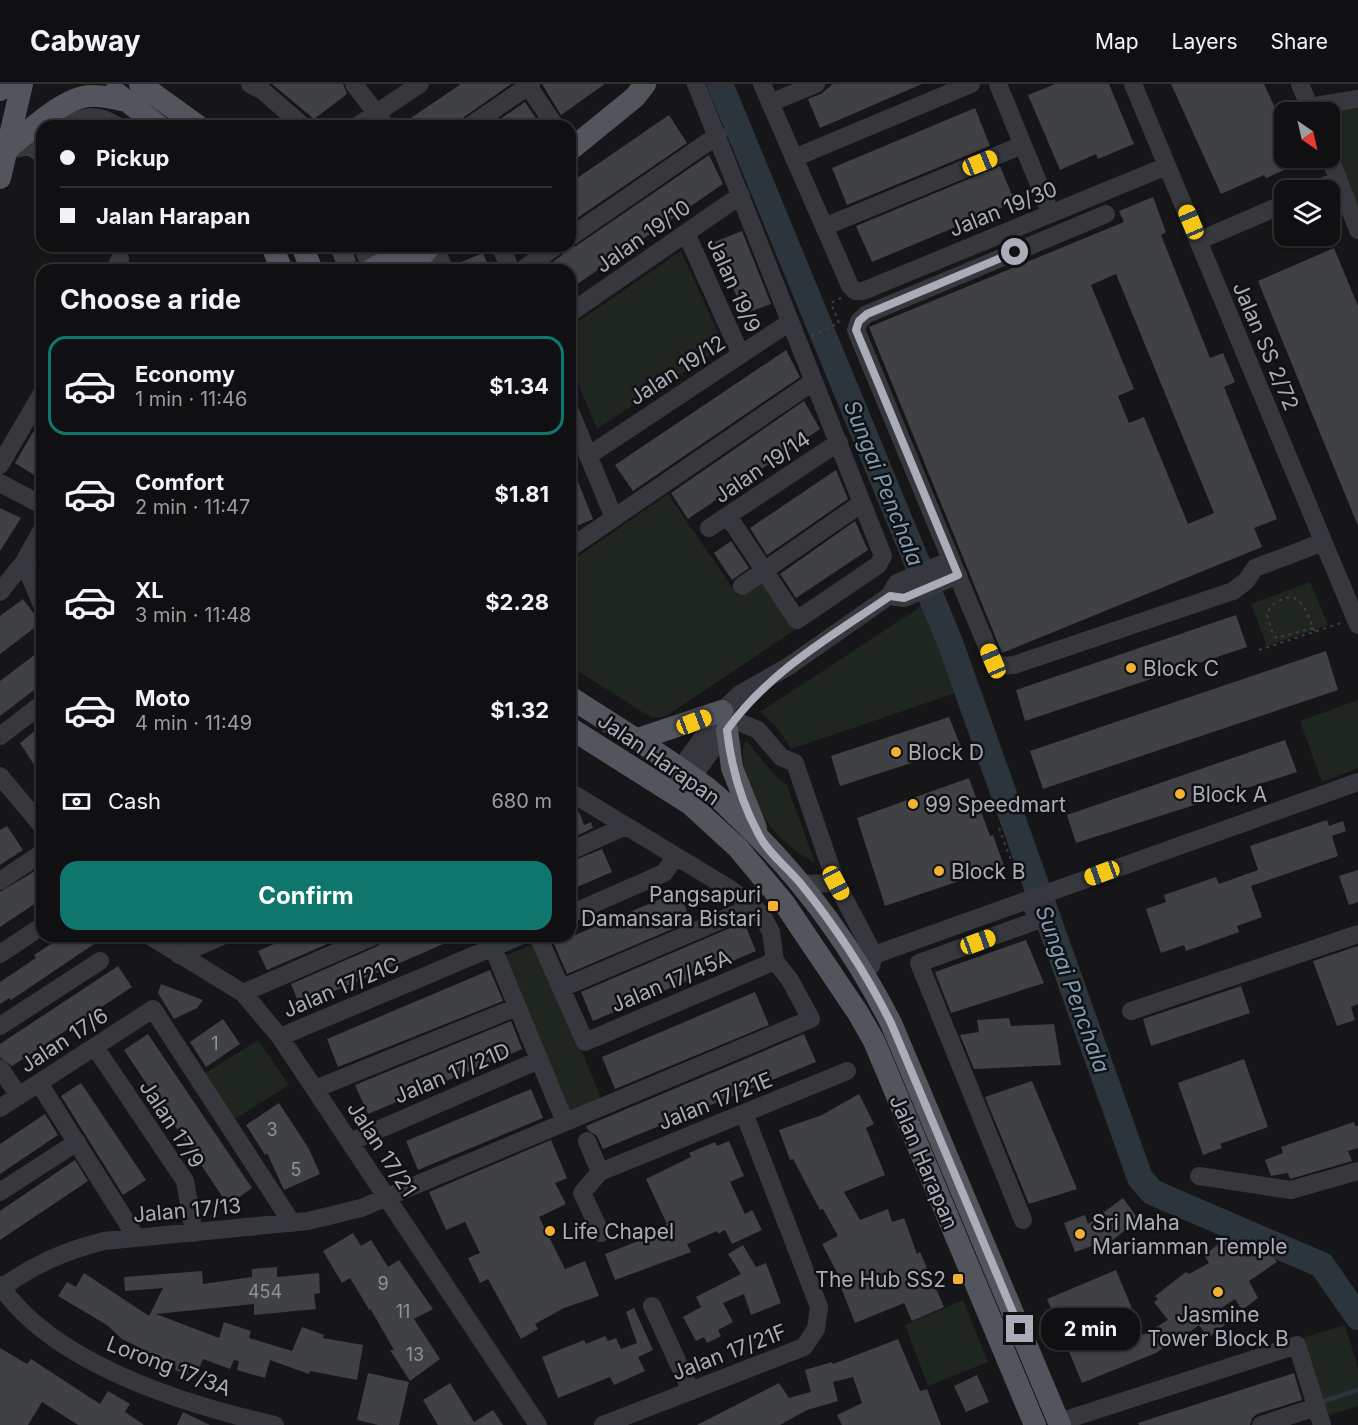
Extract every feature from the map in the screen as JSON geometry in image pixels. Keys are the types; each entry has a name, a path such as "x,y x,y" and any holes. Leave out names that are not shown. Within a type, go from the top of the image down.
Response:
{"main road":[{"path":"0,90 2,84"},
{"path":"0,178 22,84"},
{"path":"104,84 147,91 189,120"},
{"path":"576,145 635,97 645,84"},
{"path":"43,120 78,99 147,91"},
{"path":"147,91 148,120"},
{"path":"5,151 36,126"},
{"path":"382,264 402,252"},
{"path":"415,264 426,252"},
{"name":"Jalan Harapan","path":"576,701 705,786 759,837 801,884 868,979 911,1068 1060,1424"},
{"path":"635,740 728,720 732,768 759,837"},
{"name":"Jalan Harapan","path":"576,733 672,794 706,819 764,876 858,1013 874,1041 1030,1423"}],"street":[{"path":"250,84 263,91 296,120"},
{"path":"354,84 381,119 420,84"},
{"path":"696,84 883,556 878,565 797,620 728,516"},
{"path":"762,84 850,286 855,291"},
{"path":"770,103 816,84"},
{"path":"998,84 1051,214"},
{"name":"Jalan SS 2/72","path":"1133,84 1358,625"},
{"path":"1300,84 1308,102"},
{"path":"479,120 529,85 551,120"},
{"path":"794,158 964,85"},
{"path":"1340,103 1358,99"},
{"path":"78,120 86,116 106,120"},
{"path":"576,233 718,135"},
{"path":"5,151 29,146 36,150"},
{"path":"824,227 1023,146"},
{"name":"Jalan 19/30","path":"855,291 863,291 1167,166"},
{"path":"1334,168 1338,180"},
{"path":"1340,185 1358,230"},
{"name":"Jalan 19/10","path":"576,309 741,195"},
{"path":"1070,206 1078,225"},
{"path":"1198,241 1274,208"},
{"path":"1106,214 867,314 859,321 856,330 951,569 993,661 1002,666 1014,665 1233,591 1246,581 1255,568 1323,542"},
{"name":"Jalan 19/9","path":"686,233 741,355"},
{"path":"530,264 548,252"},
{"name":"Jalan 19/12","path":"588,456 790,322"},
{"path":"576,544 814,381"},
{"path":"0,465 36,403"},
{"path":"576,426 614,518"},
{"name":"Jalan 19/14","path":"710,528 839,442"},
{"path":"0,483 36,502"},
{"path":"742,586 862,503"},
{"path":"0,592 24,562 36,541"},
{"path":"24,562 36,591"},
{"path":"672,794 728,720 740,694 789,666 897,592 951,569"},
{"path":"0,736 36,709"},
{"path":"728,720 758,730 781,757 795,763 836,883 874,955 868,979"},
{"path":"0,776 6,795 36,821"},
{"path":"874,955 1358,782"},
{"path":"576,796 754,906 771,932 775,961"},
{"path":"576,848 627,826"},
{"path":"576,911 664,873 676,856"},
{"path":"0,881 36,857"},
{"path":"801,884 836,883"},
{"path":"1023,1220 919,963 1038,920 1029,899"},
{"path":"541,942 562,988 754,906"},
{"path":"0,954 36,931"},
{"path":"1131,1011 1358,934"},
{"name":"Jalan 17/21","path":"159,942 243,993 280,1037 538,1425"},
{"path":"180,955 209,942"},
{"path":"243,993 360,942"},
{"path":"496,943 517,1007 565,1122"},
{"name":"Jalan 17/21C","path":"280,1037 496,943"},
{"path":"0,1026 100,961"},
{"name":"Jalan 17/45A","path":"562,988 585,1042 775,961"},
{"name":"Jalan 17/13","path":"0,1287 25,1271 71,1249 136,1237 292,1223 361,1208 811,1019 790,980 775,961"},
{"path":"315,1089 517,1007"},
{"name":"Jalan 17/6","path":"0,1108 153,1009 292,1223"},
{"name":"Jalan 17/9","path":"95,1047 185,1181 194,1233"},
{"name":"Jalan 17/21D","path":"350,1142 539,1060"},
{"path":"0,1068 19,1096"},
{"name":"Jalan 17/21E","path":"600,1172 847,1071"},
{"path":"39,1083 136,1237"},
{"name":"Jalan 17/21F","path":"603,1425 804,1347 816,1329 819,1307 744,1113"},
{"path":"587,1141 600,1172 582,1193 601,1233"},
{"path":"0,1192 77,1142"},
{"path":"1199,1176 1292,1190 1358,1171"},
{"name":"Lorong 17/3A","path":"0,1287 19,1311 37,1327 99,1364 134,1381 190,1403 275,1425"},
{"path":"652,1306 692,1391"},
{"path":"1060,1424 1297,1345 1322,1425"},
{"path":"1261,1425 1316,1407"}],"path":[{"path":"798,342 839,323 831,303 855,291"},
{"path":"1313,628 1277,638 1273,635 1267,615 1275,603 1283,598 1292,597 1299,600 1316,632"},
{"path":"1259,650 1330,627"},
{"path":"999,828 1017,876"}],"shaded area":[{"path":"1358,108 1358,213 1340,167 1340,111"},
{"path":"681,251 724,346 597,429 576,378 576,323"},
{"path":"668,494 738,596 763,579 796,629 666,716 652,718 576,670 576,558"},
{"path":"1310,582 1328,625 1267,646 1251,604"},
{"path":"925,604 959,692 791,749 777,727 760,712"},
{"path":"1358,700 1358,768 1322,782 1300,721"},
{"path":"746,740 774,775 787,785 815,863 789,846 767,822 758,808 745,778 743,753"},
{"path":"537,943 602,1100 568,1114 502,957"},
{"path":"258,1040 289,1085 233,1120 204,1074"},
{"path":"963,1300 988,1362 928,1386 905,1325"},
{"path":"1345,1325 1358,1368 1358,1406 1326,1416 1302,1338"}],"building":[{"path":"272,84 343,84 347,94 314,119"},
{"path":"461,84 511,84 462,120 408,120"},
{"path":"542,84 605,84 561,115"},
{"path":"833,84 922,84 820,128 808,99 821,94"},
{"path":"1055,84 1109,84 1134,144 1098,159 1096,154 1060,170 1028,95"},
{"path":"1171,84 1264,84 1274,106 1274,168 1289,168 1266,178 1264,175 1221,194"},
{"path":"525,102 537,120 499,120"},
{"path":"975,108 990,146 847,205 832,168"},
{"path":"669,115 687,143 576,219 576,179"},
{"path":"709,155 723,184 576,285 576,264 550,264 564,252 576,252 576,246"},
{"path":"1000,166 1015,202 872,262 856,226"},
{"path":"1153,197 1166,232 1161,235 1210,358 1223,353 1235,382 1224,387 1277,519 1254,528 1262,547 1002,653 869,327 1124,222 1119,211","holes":["1116,274 1214,513 1188,524 1144,417 1129,423 1118,396 1134,389 1091,285"]},
{"path":"742,231 771,304 744,314 714,242"},
{"path":"1334,248 1358,306 1358,526 1258,281"},
{"path":"331,252 353,252 356,261 348,264 336,264"},
{"path":"483,253 488,264 456,264"},
{"path":"786,350 800,377 633,491 615,465"},
{"path":"804,401 820,429 688,519 671,493"},
{"path":"36,427 36,476 15,463"},
{"path":"836,470 848,499 767,555 750,528"},
{"path":"576,477 593,519 576,526"},
{"path":"0,508 21,518 0,551"},
{"path":"855,521 868,550 796,598 780,574"},
{"path":"731,541 749,568 732,580 714,553"},
{"path":"23,599 36,616 36,627 0,654 0,616"},
{"name":"Block C","path":"1236,615 1247,647 1025,721 1016,690"},
{"path":"1326,651 1338,690 1043,789 1030,751"},
{"path":"36,654 36,689 0,716 0,681"},
{"name":"Block D","path":"949,717 961,747 840,786 831,756"},
{"path":"36,730 36,768 20,743"},
{"name":"Block A","path":"1285,740 1297,772 1076,843 1067,815"},
{"path":"969,778 990,836 993,835 1004,866 885,906 857,818"},
{"path":"579,812 584,825 591,822 593,828 576,836 576,813"},
{"path":"1327,820 1329,826 1343,821 1346,831 1332,836 1338,856 1251,886 1262,917 1237,926 1239,932 1186,951 1184,945 1161,953 1146,909 1166,902 1164,895 1216,877 1219,884 1258,870 1250,846"},
{"path":"7,826 23,850 0,865 0,830"},
{"path":"602,849 612,872 576,887 576,860"},
{"path":"1358,870 1358,902 1349,905 1339,876"},
{"path":"36,872 36,903 0,927 0,892"},
{"path":"679,891 691,921 567,974 554,944 576,942 576,935"},
{"path":"744,922 756,951 593,1021 581,992"},
{"path":"1026,940 1044,983 951,1013 935,972"},
{"path":"54,942 97,942 11,1000 9,998 0,1004 0,982 36,958 34,955"},
{"path":"278,942 332,942 267,970 258,951"},
{"path":"381,942 448,942 300,1006 291,984 378,946"},
{"path":"1358,946 1358,1004 1351,1007 1355,1020 1337,1026 1313,961"},
{"path":"118,966 132,987 12,1066 0,1057 0,1044"},
{"path":"490,970 503,1001 338,1067 327,1039"},
{"path":"161,984 203,1000 197,1008 174,1019 158,993"},
{"path":"1241,986 1250,1013 1151,1046 1143,1019"},
{"path":"755,992 769,1025 615,1089 602,1057"},
{"path":"1009,1018 1011,1026 1054,1024 1061,1065 974,1069 960,1035 979,1032 977,1020"},
{"path":"223,1019 240,1044 206,1067 190,1042"},
{"path":"511,1021 522,1049 368,1114 355,1085"},
{"path":"148,1034 252,1188 228,1205 124,1050"},
{"path":"804,1034 816,1062 603,1149 597,1136 586,1126"},
{"path":"1244,1059 1268,1127 1220,1144 1222,1148 1203,1155 1178,1083"},
{"path":"1032,1081 1077,1189 1029,1204 985,1097"},
{"path":"81,1083 146,1180 123,1195 61,1096"},
{"path":"531,1089 543,1118 418,1170 406,1141"},
{"path":"859,1094 874,1124 866,1128 885,1175 844,1192 860,1220 888,1209 892,1222 904,1218 917,1254 920,1252 944,1307 912,1321 904,1303 855,1323 837,1277 839,1276 822,1244 838,1236 823,1209 820,1210 793,1159 790,1160 779,1130 822,1115"},
{"path":"279,1103 309,1149 320,1174 284,1190 267,1153 265,1155 246,1125"},
{"path":"45,1114 58,1135 0,1174 0,1144"},
{"path":"1354,1122 1355,1126 1358,1126 1358,1148 1348,1151 1352,1161 1290,1179 1288,1173 1271,1176 1265,1160 1283,1153 1281,1147"},
{"path":"551,1140 567,1178 555,1183 566,1204 539,1217 565,1269 585,1261 599,1296 564,1308 535,1324 538,1329 521,1339 488,1279 480,1283 468,1258 480,1253 465,1222 446,1230 429,1192"},
{"path":"729,1141 744,1176 730,1182 745,1214 752,1210 762,1230 732,1244 725,1230 718,1234 717,1231 687,1244 691,1252 615,1280 605,1254 656,1234 654,1229 667,1224 646,1179 691,1157 689,1153 715,1142 717,1146"},
{"path":"75,1160 88,1181 0,1240 0,1211"},
{"path":"1123,1198 1139,1220 1107,1244 1104,1239 1104,1242 1075,1252 1064,1223 1085,1215 1088,1224"},
{"path":"353,1233 361,1246 371,1240 388,1267 399,1260 433,1309 414,1319 440,1359 410,1381 390,1350 394,1350 370,1308 370,1311 350,1278 342,1283 323,1251"},
{"path":"1224,1240 1238,1240 1247,1253 1258,1248 1269,1251 1277,1262 1249,1281 1258,1298 1242,1310 1235,1299 1216,1312 1225,1325 1208,1338 1199,1325 1172,1345 1170,1343 1156,1353 1082,1383 1047,1299 1116,1270 1143,1335 1168,1320 1154,1302 1158,1299 1155,1296 1186,1272 1189,1274 1209,1263 1204,1255"},
{"path":"743,1245 756,1267 766,1263 781,1303 751,1315 744,1294 723,1303 733,1322 718,1330 721,1336 707,1343 704,1337 696,1341 683,1317 701,1307 696,1297 741,1274 728,1254"},
{"path":"277,1267 277,1277 319,1273 320,1293 314,1294 316,1309 254,1315 254,1304 156,1314 219,1338 224,1322 251,1331 249,1338 292,1351 302,1327 324,1335 323,1338 363,1345 357,1380 310,1371 309,1374 270,1360 265,1378 237,1370 239,1361 234,1360 230,1369 203,1359 199,1369 190,1366 187,1375 175,1370 176,1366 122,1339 107,1325 58,1296 67,1282 76,1287 84,1273 149,1316 163,1288 125,1291 124,1277 202,1271 203,1284 252,1277 252,1269"},
{"path":"634,1308 653,1350 638,1357 645,1371 614,1385 610,1377 558,1398 542,1357 584,1340 586,1344 605,1336 608,1341 616,1338 621,1349 637,1343 626,1312"},
{"path":"898,1339 920,1391 927,1389 941,1425 842,1425 837,1415 862,1403 853,1377 833,1382 838,1401 807,1410 780,1425 697,1425 779,1383 789,1398 811,1392 805,1370 832,1362 833,1364"},
{"path":"0,1348 27,1364 31,1359 100,1404 108,1391 130,1404 125,1412 144,1425 78,1425 42,1402 28,1425 0,1425"},
{"path":"368,1373 409,1382 399,1425 378,1425 357,1420"},
{"path":"1294,1373 1302,1400 1257,1414 1252,1418 1250,1425 1139,1425 1138,1423"},
{"path":"977,1375 989,1402 966,1412 954,1386"},
{"path":"450,1383 474,1422 493,1410 503,1425 438,1425 423,1400"},
{"path":"183,1412 210,1425 177,1425"}],"waterway":[{"name":"Sungai Penchala","path":"720,84 951,645 1140,1178 1152,1192 1322,1265 1358,1317"},
{"path":"1321,1402 1358,1390"}],"place":[{"name":"Block C","path":"1131,668"},
{"name":"Block D","path":"896,752"},
{"name":"Block A","path":"1180,794"},
{"name":"99 Speedmart","path":"913,804"},
{"name":"Block B","path":"939,871"},
{"name":"Pangsapuri Damansara Bistari","path":"773,906"},
{"name":"Life Chapel","path":"550,1231"},
{"name":"Sri Maha Mariamman Temple","path":"1080,1234"},
{"name":"The Hub SS2","path":"958,1279"},
{"name":"Jasmine Tower Block B","path":"1218,1292"}],"route":[{"path":"1015,252 867,314 859,321 856,330 958,575 904,598 890,596 789,666 747,703 727,730 732,768 759,837 801,884 838,933 868,979 891,1023 1020,1329"}]}
